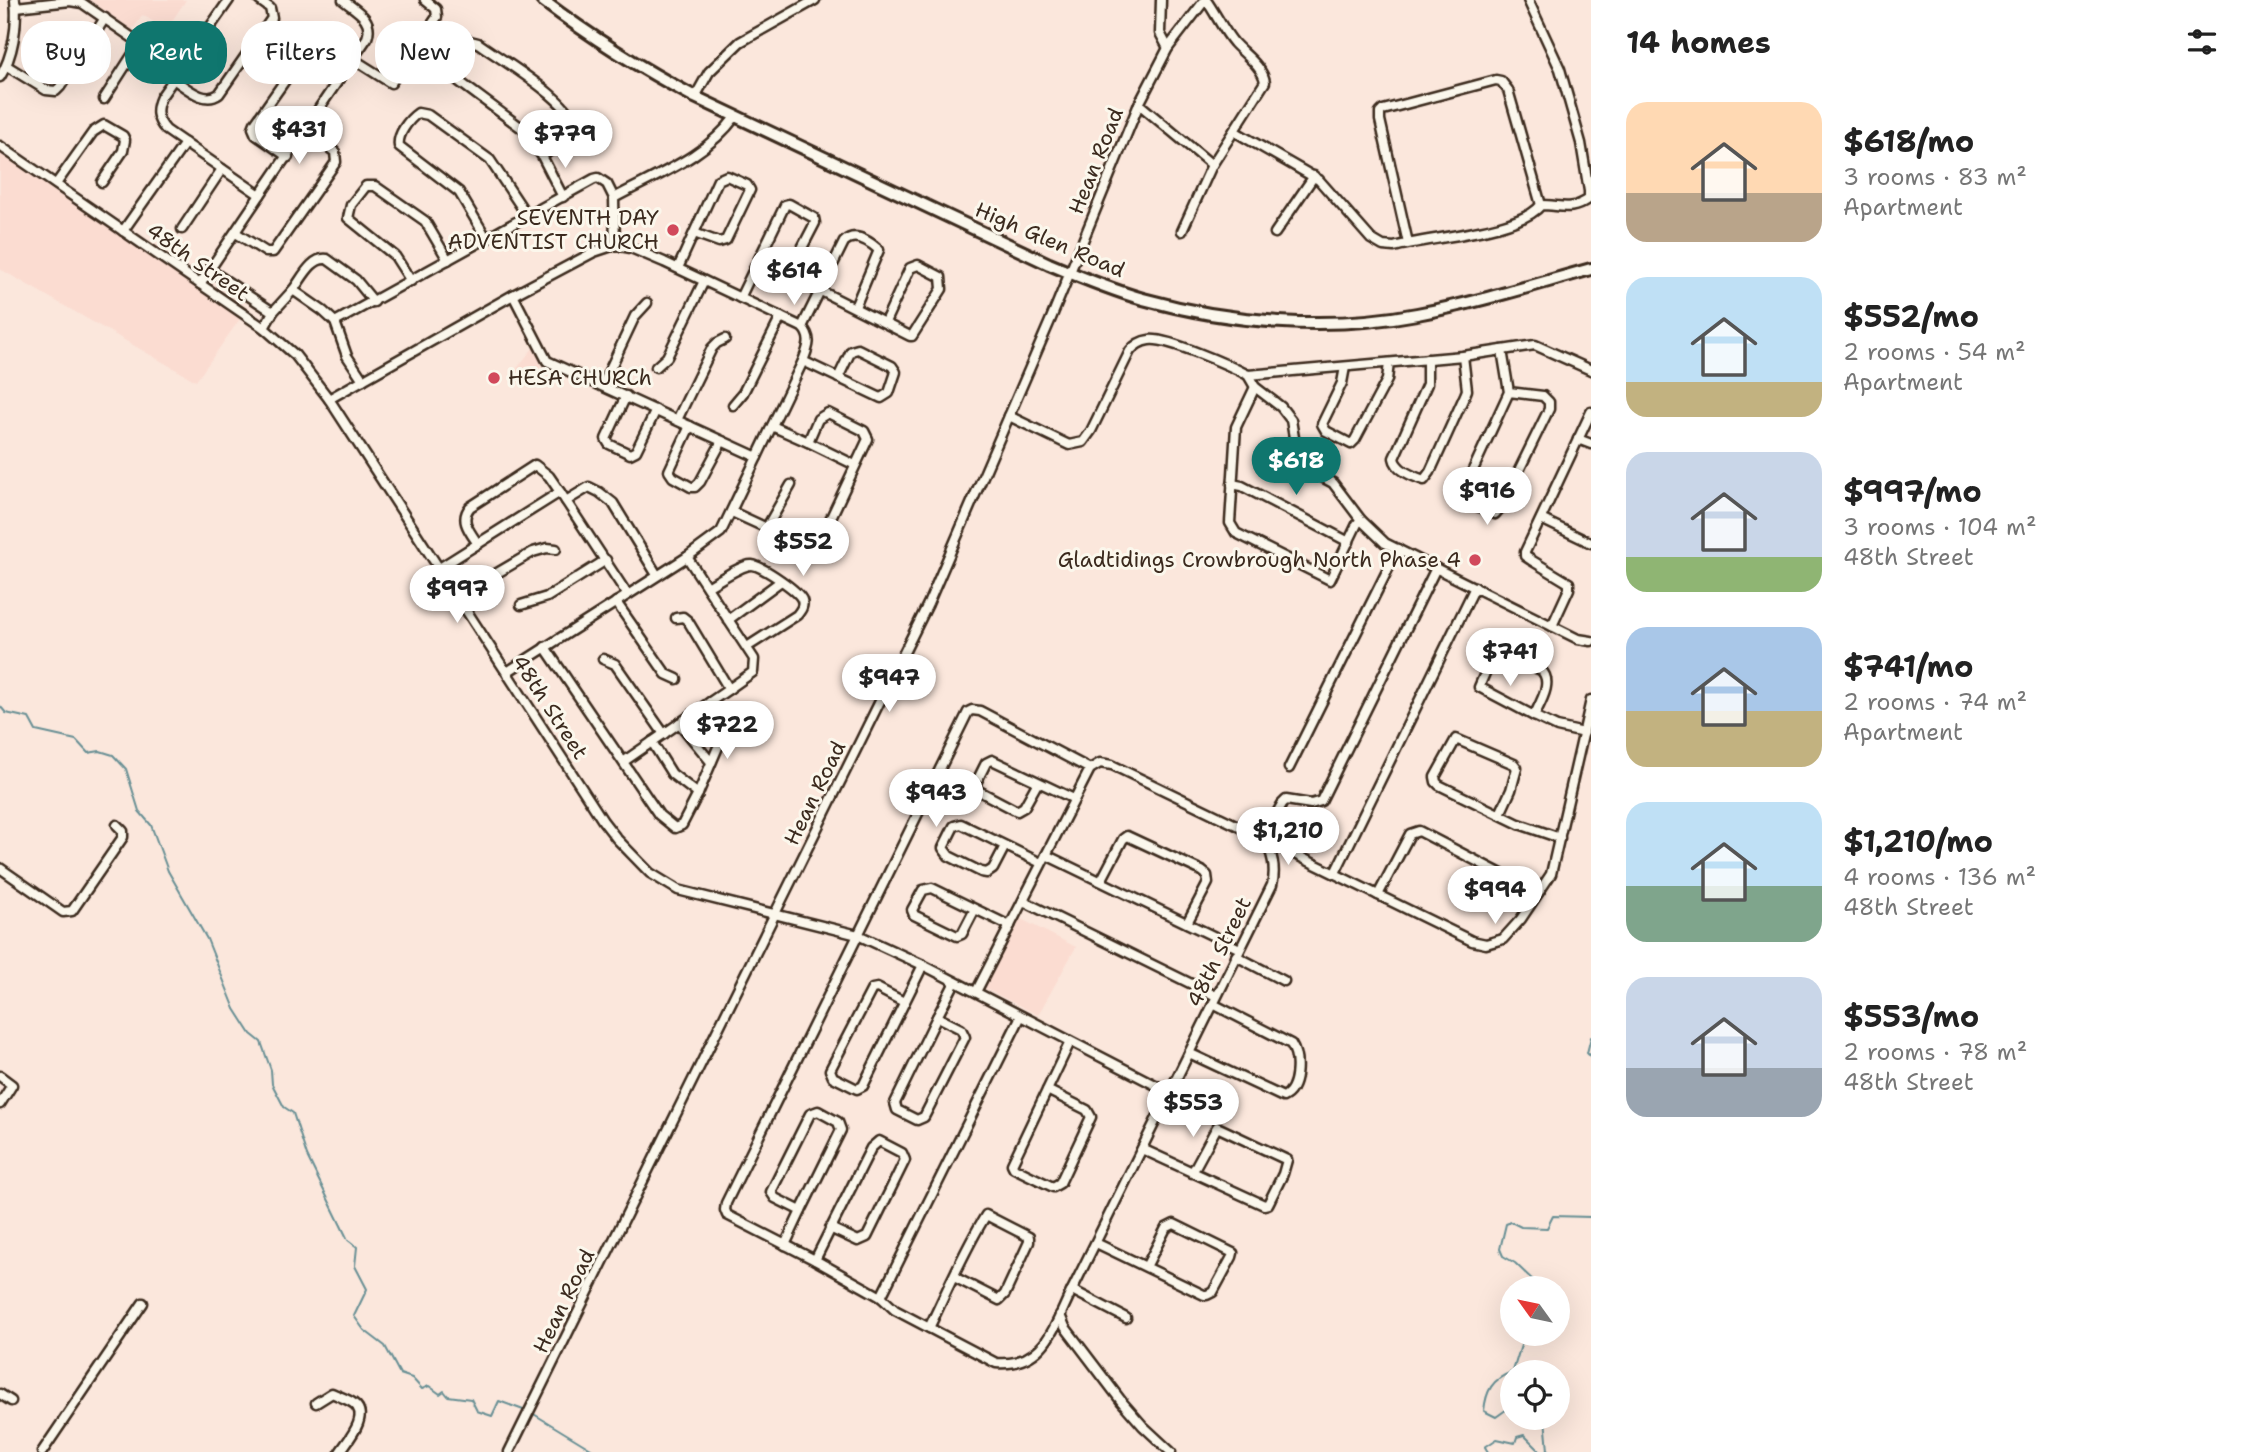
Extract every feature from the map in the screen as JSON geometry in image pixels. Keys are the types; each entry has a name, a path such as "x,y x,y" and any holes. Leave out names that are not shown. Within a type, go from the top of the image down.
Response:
{"main road":[{"name":"High Glen Road","path":"542,0 584,33 619,55 735,117 1069,272 1145,299 1195,310 1283,321 1329,322 1414,315 1490,298 1591,269"}],"street":[{"path":"214,21 229,0"},
{"path":"227,83 272,18 270,9 259,0"},
{"path":"343,0 362,15 369,26 367,38 361,47"},
{"path":"361,65 391,83 437,17 436,9 425,0"},
{"path":"695,97 709,72 740,42 815,0"},
{"path":"1161,0 1160,33 1168,48"},
{"path":"1181,231 1212,165 1265,82 1264,75 1234,43 1205,0"},
{"name":"Hean Road","path":"509,1452 926,608 1139,104 1168,48 1205,0"},
{"path":"1234,131 1320,180 1376,243 1394,247 1468,233 1527,217 1541,205 1562,209 1582,204 1590,198 1581,144 1560,69 1528,0"},
{"path":"0,77 7,66 15,27 15,3 76,2 125,32"},
{"path":"7,66 46,90 56,91 105,18"},
{"path":"542,156 575,135 576,125 572,118 552,95 478,43 466,42 450,64 449,74 523,129 542,156 563,197"},
{"path":"104,99 125,66"},
{"path":"1408,243 1380,120 1383,110 1496,80 1501,81 1508,90 1541,205"},
{"path":"170,84 161,97 156,113 159,123 260,195"},
{"path":"181,84 204,98 214,98 226,84"},
{"path":"281,84 253,128 256,135 288,157"},
{"path":"201,284 336,84"},
{"path":"1139,104 1212,165"},
{"path":"487,239 459,192 399,146 400,135 418,113 428,116 490,160 528,217"},
{"path":"614,198 709,147 735,117"},
{"path":"56,184 93,132 104,125 123,136 125,146 102,182"},
{"path":"236,233 266,252 273,252 336,162 335,152 305,131"},
{"path":"123,231 185,143"},
{"name":"48th Street","path":"0,146 264,328 295,355 329,399 603,821 650,873 678,890 858,935 923,965 1169,1092 1272,885 1274,871 1266,841"},
{"path":"182,229 222,169"},
{"path":"678,268 694,233 721,178 727,176 747,185 750,190 726,240 719,242 694,233"},
{"path":"1275,233 1314,176"},
{"path":"335,322 598,178 607,184 614,198 615,245"},
{"path":"411,281 395,256 348,218 351,205 366,186 375,186 425,221 448,260"},
{"path":"740,298 756,264 785,205 789,204 814,218 815,223 789,273 783,274 756,264"},
{"path":"802,327 844,242 850,236 855,236 879,250 855,307"},
{"path":"329,399 513,295 594,252 615,245 631,248 678,268 802,327 809,338 803,361 722,532 507,672"},
{"path":"264,328 317,259 327,259 356,280 374,302"},
{"path":"821,291 910,335 914,335 943,286 941,277 918,265 910,268 885,322"},
{"path":"210,270 274,312"},
{"path":"656,367 667,357 704,281"},
{"path":"293,290 335,322 347,356 363,380"},
{"path":"513,295 547,361 757,457"},
{"path":"602,386 635,316 647,303"},
{"path":"733,405 743,393 781,317"},
{"path":"677,420 712,348 724,339"},
{"path":"1009,416 1069,445 1079,444 1089,435 1135,345 1150,339 1224,362 1248,375 1255,387 1281,407 1291,420 1298,461 1303,467 1333,483 1361,520 1385,543 1578,639 1591,641"},
{"path":"1248,375 1463,356 1535,345 1591,370"},
{"path":"803,361 838,378 883,398 888,393 896,372 892,366 858,349 851,351 838,378"},
{"path":"1502,350 1509,392 1460,498 1495,514 1501,507 1549,409 1549,402 1543,396 1509,392"},
{"path":"1427,359 1427,384 1394,458 1400,469 1424,480 1467,390 1463,356"},
{"path":"1345,367 1342,383 1322,424 1326,431 1351,444 1384,385 1390,363"},
{"path":"1255,387 1236,428 1230,523 1236,533 1330,580 1361,520"},
{"path":"626,396 606,439 609,444 630,454 636,451 656,410"},
{"path":"1552,626 1570,586 1567,579 1525,556 1527,546 1591,412"},
{"path":"732,512 808,547 817,546 868,435 832,414 825,414 818,419 808,442"},
{"path":"690,426 670,471 673,477 691,487 700,482 722,441"},
{"path":"772,426 855,465"},
{"path":"1578,439 1591,444"},
{"path":"478,544 464,521 466,512 535,465 549,476 627,594"},
{"path":"1232,484 1242,486 1349,542"},
{"path":"767,527 791,485"},
{"path":"566,501 589,487 605,496 657,575"},
{"path":"438,569 560,492"},
{"path":"1541,519 1591,543"},
{"path":"456,597 533,552 547,548 556,549"},
{"path":"1289,768 1398,549"},
{"path":"623,762 750,674 754,668 754,659 687,557"},
{"path":"521,605 547,597 606,560"},
{"path":"707,587 750,565 757,566 792,588 800,597 803,602 797,615 747,648"},
{"path":"1266,841 1286,800 1311,804 1321,801 1436,568"},
{"path":"729,620 781,582"},
{"path":"1335,873 1475,587"},
{"path":"615,602 666,674 677,679"},
{"path":"676,618 682,617 688,621 729,689"},
{"path":"545,647 659,815 675,828 682,825 698,794 724,729 710,702"},
{"path":"1534,716 1545,689 1545,674 1495,650 1479,687 1534,716 1557,727 1584,733"},
{"path":"603,659 615,664 664,734"},
{"path":"976,992 1090,769 1100,763 1112,765 1472,941 1486,944 1503,939 1513,929 1554,866 1591,700"},
{"path":"1090,769 980,712 968,712 724,1210 727,1216 815,1260 881,1297 895,1310 996,1363 1018,1362 1034,1355 1046,1341 1169,1092"},
{"path":"679,723 711,762"},
{"path":"1500,814 1517,768 1514,764 1456,739 1436,777 1436,782 1519,824 1560,838"},
{"path":"652,741 672,774 698,794"},
{"path":"1038,782 1024,807 1017,811 979,791 975,785 986,763 992,760 1074,799"},
{"path":"1005,846 993,869 987,873 949,856 943,848 954,827 957,824 965,825 1041,863"},
{"path":"0,868 63,912 72,911 123,837 123,831 117,825"},
{"path":"1378,895 1410,834 1419,831 1538,893"},
{"path":"1101,881 1127,836 1202,871 1207,875 1208,883 1187,923"},
{"path":"1046,855 1187,923 1284,981"},
{"path":"975,909 961,934 957,936 914,915 912,910 923,890 929,888 975,909 1010,926"},
{"path":"1023,901 1214,1000 1292,1044 1297,1073 1288,1095 1283,1097 1189,1053"},
{"path":"904,1002 877,988 872,989 830,1070 833,1077 857,1089 863,1086 923,965"},
{"path":"937,1017 961,1029 965,1037 925,1117 917,1120 897,1110 895,1103 937,1017 955,982"},
{"path":"881,1297 1021,1016"},
{"path":"1047,1090 1089,1111 1091,1117 1056,1187 1014,1168 1012,1164 1047,1090 1070,1042"},
{"path":"0,1076 12,1085 0,1104"},
{"path":"785,1245 842,1128 838,1122 816,1111 810,1114 771,1192 775,1198 801,1211"},
{"path":"1142,1149 1192,1173 1264,1205 1268,1204 1279,1183 1287,1160 1217,1127 1192,1173"},
{"path":"815,1260 830,1228 871,1147 879,1142 904,1155 904,1164 867,1237 858,1241 830,1228"},
{"path":"929,1328 954,1277 986,1215 1029,1237 1005,1294 999,1300 996,1301 954,1277"},
{"path":"1096,1243 1146,1267 1207,1296 1213,1292 1233,1253 1174,1224 1166,1228 1146,1267"},
{"path":"1072,1290 1126,1318"},
{"path":"42,1452 143,1303"},
{"path":"1060,1315 1065,1327 1113,1391 1143,1426 1171,1452"},
{"path":"0,1394 11,1401"},
{"path":"316,1403 332,1394 354,1403 359,1412 357,1427 340,1452"}],"shaded area":[{"path":"20,0 186,0 172,21 152,21 143,15 139,21 125,21 125,25 91,1 21,9"},
{"path":"0,147 242,316 196,381 0,269"},
{"path":"533,348 542,362 530,389 510,377"},
{"path":"1019,918 1076,947 1038,1015 984,988"}],"waterway":[{"path":"0,706 6,713 29,718 36,731 76,740 88,753 100,751 113,755 126,769 139,811 151,825 168,871 207,939 235,1009 251,1034 261,1042 271,1070 272,1084 284,1107 293,1113 307,1156 348,1240 357,1247 355,1266 367,1289 354,1316 364,1330 385,1346 400,1374 412,1378 422,1389 429,1386 440,1394 444,1391 448,1396 471,1399 477,1411 492,1416 499,1401 526,1411"},
{"path":"1591,1037 1587,1053 1591,1057"},
{"path":"1529,1276 1503,1256 1500,1249 1506,1224 1511,1222 1521,1227 1547,1228 1553,1216 1591,1217"},
{"path":"1516,1360 1521,1346"},
{"path":"1500,1378 1486,1397 1484,1411 1496,1417 1500,1414"},
{"path":"532,1413 596,1452"},
{"path":"1544,1452 1548,1450 1546,1430"},
{"path":"1488,1452 1485,1447 1497,1439 1515,1443 1517,1437 1524,1435 1541,1452"}],"place":[{"name":"SEVENTH DAY ADVENTIST CHURCH","path":"673,230"},
{"name":"HESA CHURCh","path":"494,378"},
{"name":"Gladtidings Crowbrough North Phase 4","path":"1475,560"}]}
